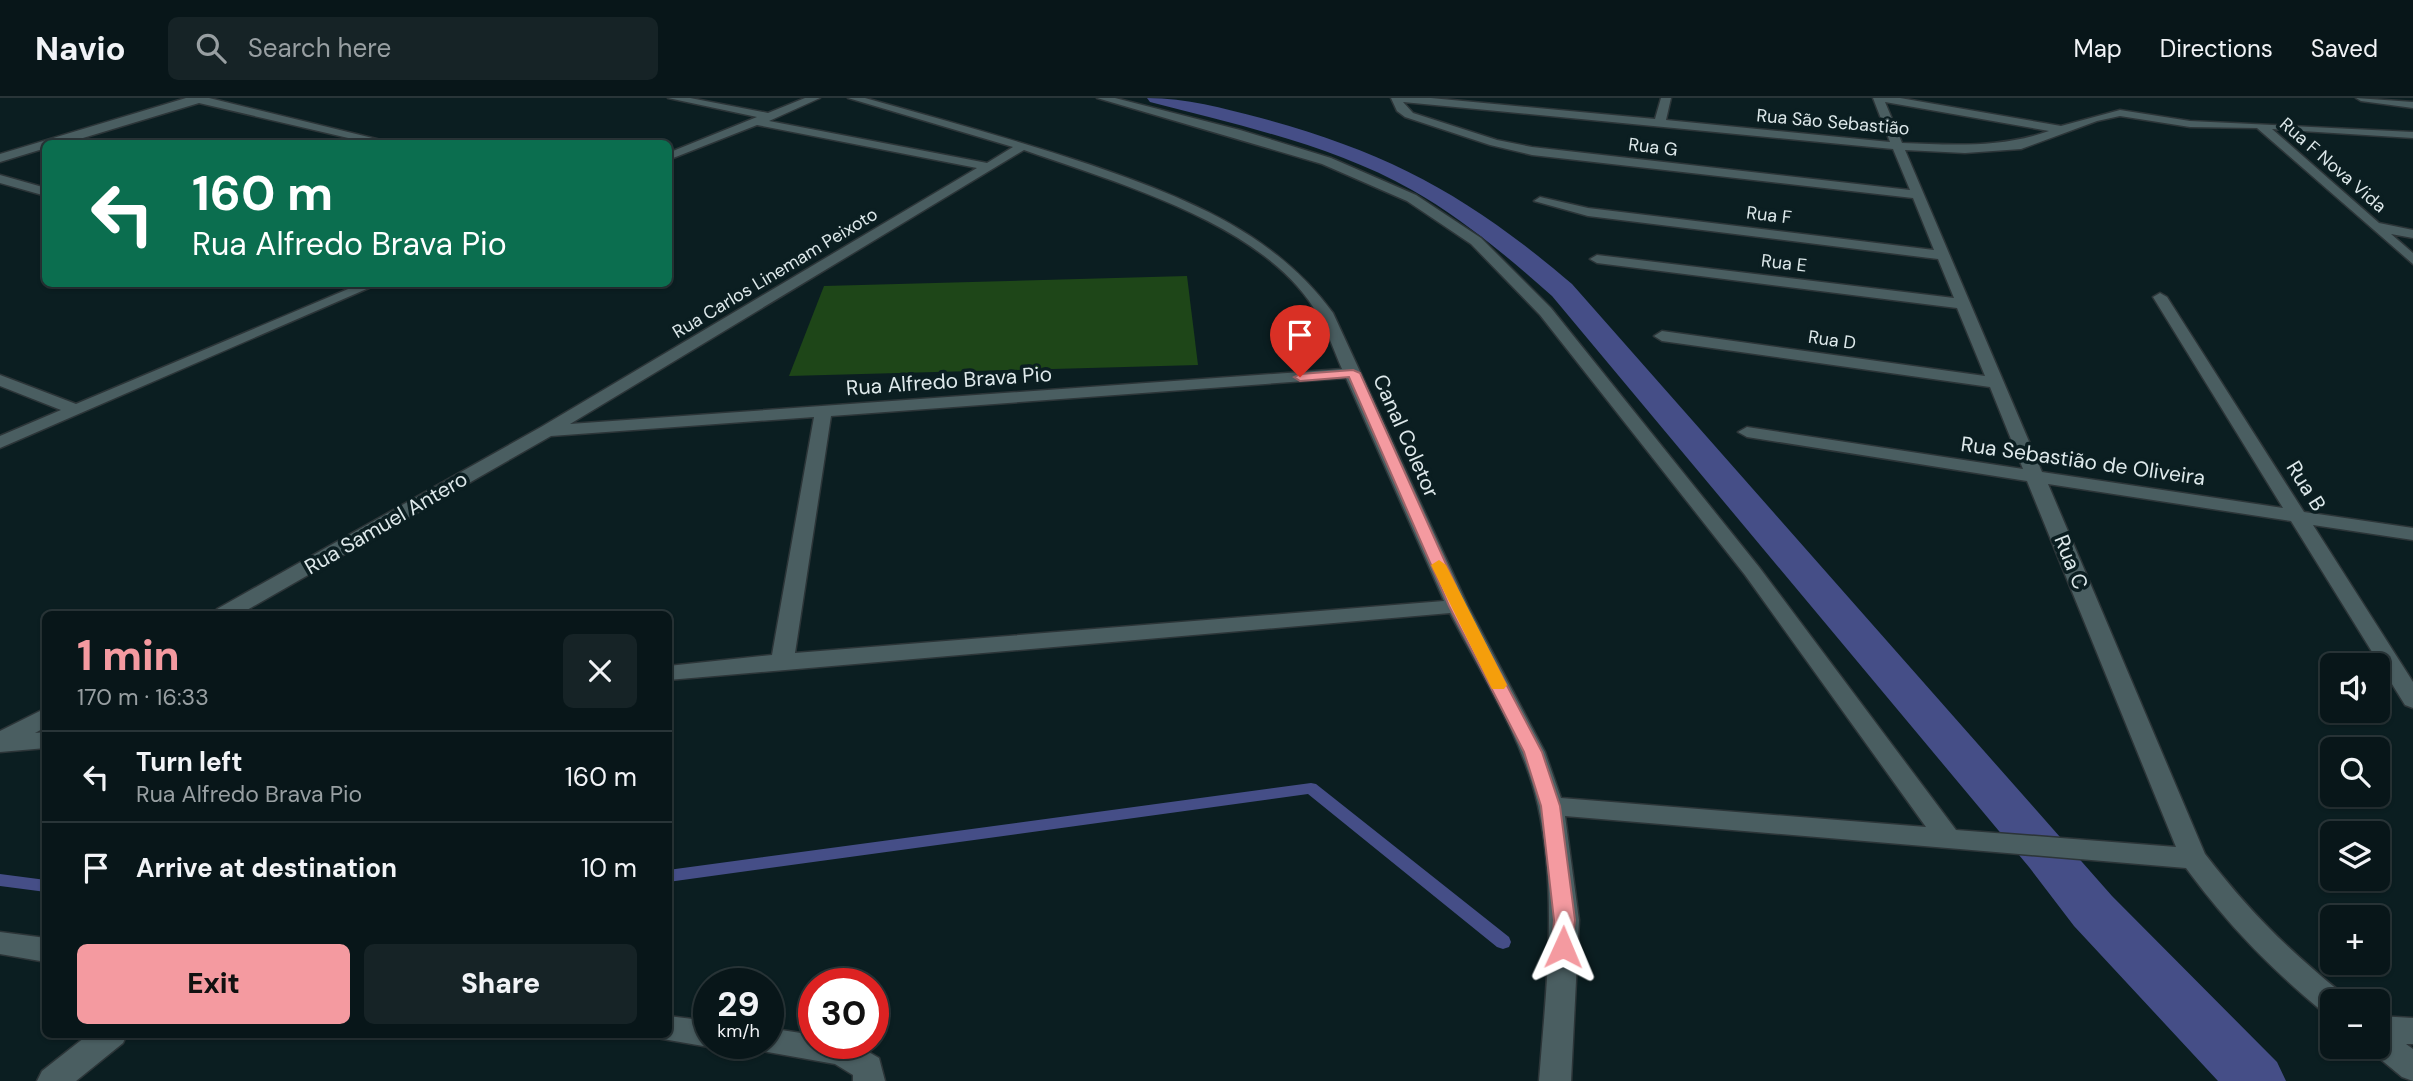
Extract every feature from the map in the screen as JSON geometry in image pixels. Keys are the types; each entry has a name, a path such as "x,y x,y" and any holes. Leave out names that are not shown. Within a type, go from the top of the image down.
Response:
{"street":[{"path":"673,98 767,116"},
{"path":"672,155 815,98"},
{"name":"Canal Coletor","path":"853,98 1023,146 1173,198 1259,246 1298,279 1325,313 1457,606 1533,752 1551,806 1565,920 1555,1081"},
{"path":"1102,98 1282,147 1344,170 1431,211 1488,251 1562,334 1753,573 1950,841"},
{"name":"Rua São Sebastião","path":"1396,98 1900,146 2000,148 2021,145 2125,109 2190,124 2260,125 2413,135"},
{"name":"Rua G","path":"1396,98 1401,109 1409,114 1514,148 1920,195"},
{"path":"1659,124 1666,98"},
{"path":"1880,98 2064,130"},
{"name":"Rua C","path":"1880,98 2194,859 2231,908 2277,957 2320,992"},
{"path":"2361,98 2413,105"},
{"path":"60,140 198,99 374,140"},
{"path":"753,121 986,166"},
{"name":"Rua F Nova Vida","path":"2260,125 2413,260"},
{"path":"0,158 42,145"},
{"name":"Rua Carlos Linemam Peixoto","path":"547,431 1023,146"},
{"path":"0,179 42,191"},
{"name":"Rua F","path":"1540,201 1588,212 1945,256"},
{"path":"2378,227 2413,234"},
{"name":"Rua E","path":"1597,259 1965,304"},
{"path":"0,443 364,287"},
{"name":"Rua B","path":"2160,298 2413,700"},
{"name":"Rua D","path":"1662,336 1997,383"},
{"name":"Rua Alfredo Brava Pio","path":"547,431 1353,373"},
{"path":"0,380 76,410"},
{"path":"782,661 823,413"},
{"name":"Rua Samuel Antero","path":"230,611 547,431"},
{"name":"Rua Sebastião de Oliveira","path":"1746,432 2413,534"},
{"path":"672,673 782,661 1457,606"},
{"path":"0,743 42,718"},
{"path":"0,743 42,740"},
{"path":"1551,806 1991,845 2194,859"},
{"path":"0,943 42,949"},
{"path":"672,1029 693,1032"},
{"path":"2390,1030 2413,1031"},
{"path":"53,1081 107,1038"},
{"path":"784,1043 841,1052 868,1068 869,1081"},
{"path":"2390,1049 2413,1067"}],"green space":[{"path":"1187,276 1198,365 789,376 824,286"}],"waterway":[{"path":"1157,98 1309,139 1383,167 1452,204 1508,245 1562,290 2047,853 2093,911 2256,1081"},
{"path":"672,875 1311,788 1503,942"},
{"path":"0,880 42,885"}],"slow traffic":[{"path":"1439,565 1498,685"}],"route":[{"path":"1300,377 1353,373 1457,606 1533,752 1551,806 1565,920 1563,947"}]}
